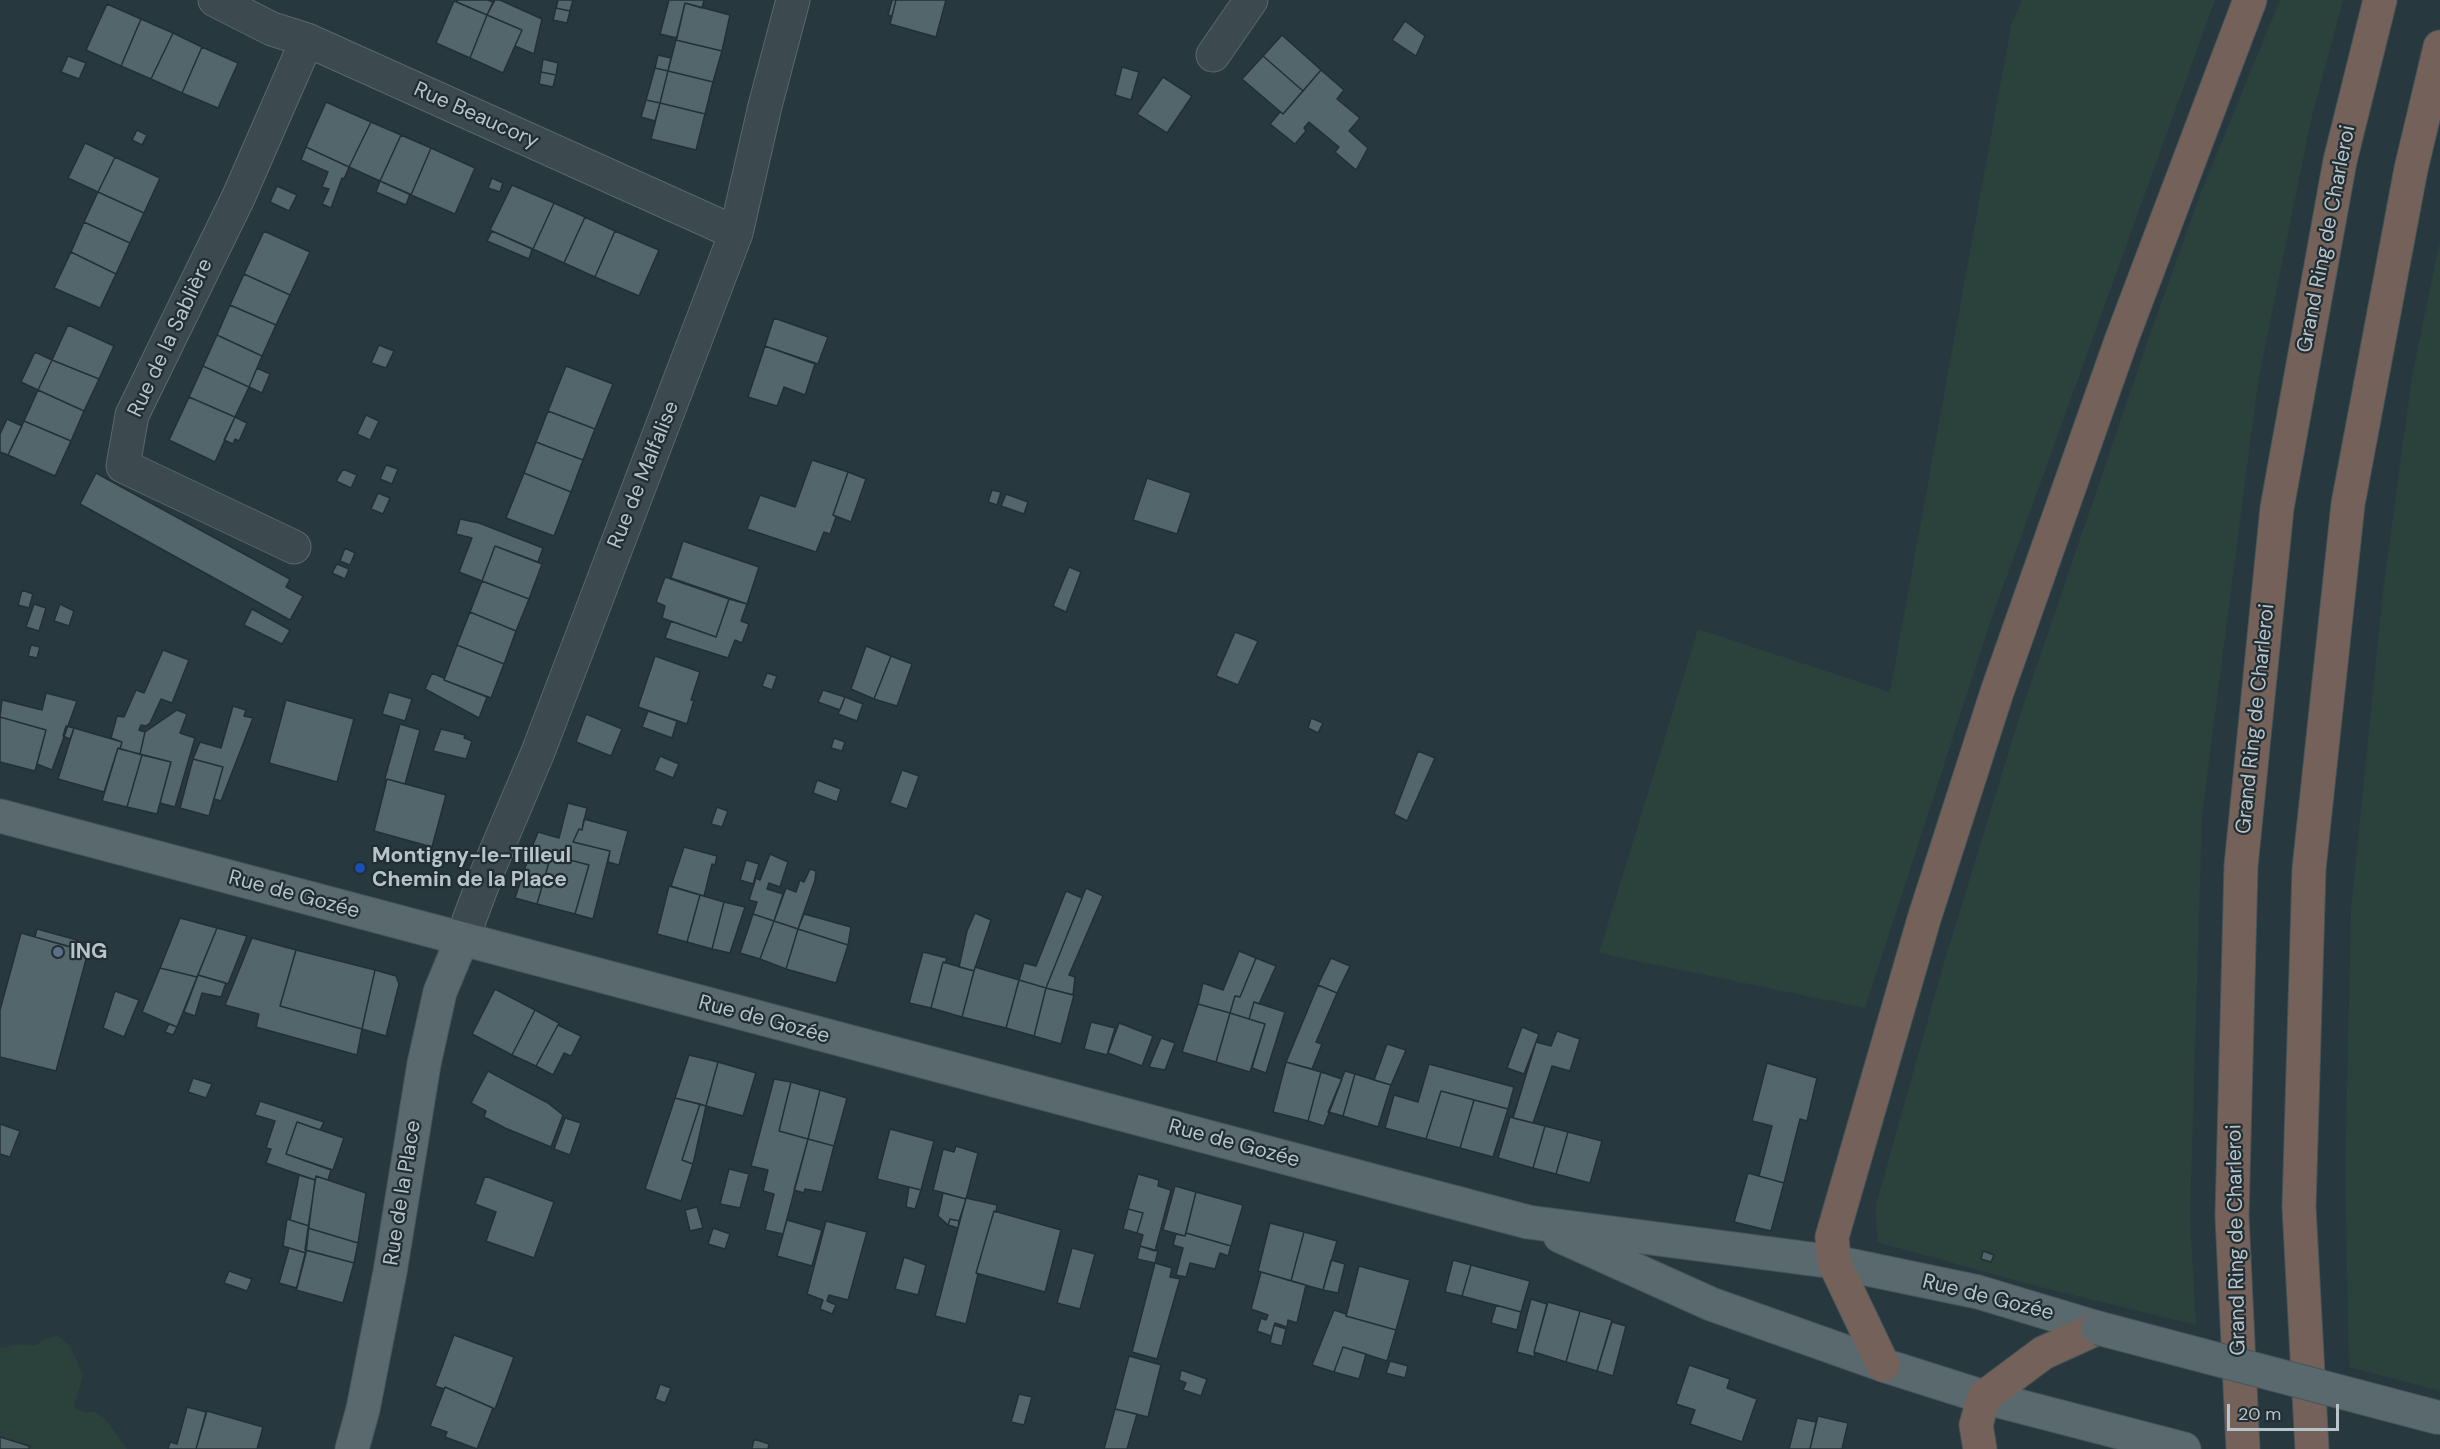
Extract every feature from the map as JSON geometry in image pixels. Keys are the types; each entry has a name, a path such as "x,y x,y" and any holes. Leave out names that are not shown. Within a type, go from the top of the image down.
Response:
{"highway":[{"path":"1882,1365 1834,1263 1832,1237 1924,919 1996,692 2121,341 2250,0"},
{"name":"Grand Ring de Charleroi","path":"2243,1449 2232,1216 2241,866 2277,508 2340,161 2380,0"},
{"path":"2312,1449 2299,1207 2309,868 2348,504 2410,169 2440,47"},
{"path":"1980,1449 1977,1425 1984,1397 2043,1353 2098,1328"}],"main road":[{"name":"Rue de Gozée","path":"0,816 1528,1222 1834,1263 1978,1292 2098,1328 2440,1418"},
{"name":"Rue de la Place","path":"352,1449 363,1409 390,1272 424,1064 440,992 462,939"},
{"name":"Rue de Gozée","path":"1528,1222 1711,1304 1882,1365 1984,1397 2184,1449"}],"street":[{"name":"Rue Beaucory","path":"215,0 272,29 307,40 736,233"},
{"name":"Rue de Malfalise","path":"462,939 486,875 538,752 736,233 765,106 793,0"},
{"path":"1213,55 1251,0"},
{"name":"Rue de la Sablière","path":"294,547 123,466 132,415 238,198 307,40"}],"green space":[{"path":"2022,0 2215,0 1992,617 1865,1008 1599,953 1698,629 1890,692 2011,26"},
{"path":"2280,0 2343,0 2311,120 2258,382 2202,815 2190,1218 2196,1325 2036,1286 1877,1242 1876,1205 1943,966 2019,718 2201,192"},
{"path":"2440,241 2440,1391 2349,1367 2345,1175 2351,910 2383,591 2412,376"},
{"path":"58,1336 70,1346 83,1375 74,1407 85,1413 94,1411 106,1420 127,1449 0,1449 0,1348 22,1344 34,1346"}],"building":[{"path":"457,0 488,0 493,2 487,15"},
{"path":"495,0 500,0 542,19 534,54 515,46 522,30 487,15"},
{"path":"558,0 573,0 570,11 556,8"},
{"path":"669,0 704,0 702,8 685,3 677,38 660,34"},
{"path":"892,0 896,0 892,16 888,15"},
{"path":"896,0 946,0 936,37 890,24"},
{"path":"454,1 487,15 470,58 436,43"},
{"path":"685,3 730,15 722,51 676,40"},
{"path":"107,4 141,19 121,66 86,50"},
{"path":"556,8 570,11 567,23 553,20"},
{"path":"487,15 522,30 503,73 470,58"},
{"path":"141,19 173,33 151,79 121,66"},
{"path":"1405,21 1425,36 1416,56 1392,40"},
{"path":"173,33 202,47 182,93 151,79"},
{"path":"1282,35 1321,70 1303,91 1263,56"},
{"path":"676,40 722,51 713,82 668,71"},
{"path":"202,47 238,63 218,108 182,93"},
{"path":"658,55 671,58 668,71 655,68"},
{"path":"68,56 86,63 79,79 61,72"},
{"path":"1263,56 1303,91 1283,114 1242,79"},
{"path":"543,59 558,63 556,75 541,72"},
{"path":"1122,67 1139,72 1131,100 1115,95"},
{"path":"655,68 668,71 660,103 646,100"},
{"path":"1321,70 1344,90 1337,99 1360,118 1349,131 1368,148 1356,170 1335,152 1339,147 1309,122 1304,128 1306,131 1295,144 1270,124 1280,112 1283,114"},
{"path":"668,71 713,82 705,114 660,103"},
{"path":"541,72 556,75 553,87 539,84"},
{"path":"1163,77 1192,96 1167,133 1137,114"},
{"path":"646,100 660,103 655,121 641,117"},
{"path":"326,102 371,122 349,167 306,147"},
{"path":"660,103 705,114 696,150 651,139"},
{"path":"371,122 401,135 380,181 349,167"},
{"path":"137,130 147,135 142,145 132,140"},
{"path":"401,135 431,148 411,195 380,181"},
{"path":"85,143 115,157 98,192 68,178"},
{"path":"306,147 349,167 344,179 342,178 331,208 322,204 329,189 322,187 328,172 301,160"},
{"path":"431,148 475,168 455,214 411,195"},
{"path":"115,157 160,178 144,213 98,192"},
{"path":"492,178 503,183 500,192 488,188"},
{"path":"380,181 410,194 406,205 376,192"},
{"path":"512,185 554,203 533,249 490,230"},
{"path":"277,186 297,195 289,211 270,202"},
{"path":"98,192 144,213 130,243 84,222"},
{"path":"554,203 585,217 564,263 533,249"},
{"path":"585,217 615,231 595,277 564,263"},
{"path":"84,222 130,243 116,274 71,252"},
{"path":"264,231 310,252 290,295 244,274"},
{"path":"492,231 532,249 529,259 487,241"},
{"path":"615,231 659,250 639,296 595,277"},
{"path":"71,252 116,274 100,308 54,288"},
{"path":"244,274 290,295 276,325 230,305"},
{"path":"230,305 276,325 262,356 217,335"},
{"path":"774,318 828,337 818,364 765,346"},
{"path":"68,325 114,346 99,379 52,360"},
{"path":"217,335 262,356 249,387 203,366"},
{"path":"379,345 394,351 386,368 371,363"},
{"path":"765,346 815,364 805,395 784,387 777,406 748,397"},
{"path":"35,352 52,360 38,390 21,382"},
{"path":"52,360 99,379 84,411 38,390"},
{"path":"203,366 249,387 235,417 189,397"},
{"path":"566,366 613,384 595,429 548,411"},
{"path":"257,368 270,374 262,393 249,387"},
{"path":"38,390 84,411 71,441 24,421"},
{"path":"189,397 235,417 215,462 169,440"},
{"path":"548,411 595,429 583,460 536,442"},
{"path":"366,415 379,421 370,440 357,434"},
{"path":"235,417 247,423 239,441 235,439 233,444 224,440"},
{"path":"7,419 22,426 8,455 0,452 0,434"},
{"path":"24,421 71,441 55,476 8,455"},
{"path":"536,442 583,460 571,492 524,473"},
{"path":"812,460 848,472 833,515 836,517 830,534 824,532 816,552 747,529 760,495 795,507"},
{"path":"386,465 398,469 392,484 380,479"},
{"path":"343,469 357,475 351,488 336,481"},
{"path":"848,472 866,479 851,522 833,515"},
{"path":"96,473 290,579 286,587 303,596 290,620 80,504"},
{"path":"524,473 571,492 554,536 506,518"},
{"path":"1147,478 1191,493 1177,534 1133,520"},
{"path":"992,490 1001,492 997,505 988,502"},
{"path":"378,493 390,498 383,514 371,509"},
{"path":"1006,494 1028,502 1024,514 1001,506"},
{"path":"460,519 479,523 543,548 538,562 495,546 482,581 459,572 472,538 456,534"},
{"path":"683,541 759,567 747,604 671,578"},
{"path":"495,546 542,564 529,599 482,581"},
{"path":"345,548 355,553 350,565 340,561"},
{"path":"337,564 349,569 345,579 332,573"},
{"path":"1069,567 1081,572 1066,612 1053,606"},
{"path":"665,577 729,599 716,637 662,618 665,606 656,602"},
{"path":"482,581 529,599 516,631 470,612"},
{"path":"22,590 33,594 29,608 18,605"},
{"path":"729,599 747,604 741,621 749,624 742,643 735,640 728,658 665,638 671,621 716,637"},
{"path":"34,604 46,608 39,631 26,627"},
{"path":"60,604 74,611 69,626 54,621"},
{"path":"252,609 290,630 282,644 244,625"},
{"path":"470,612 516,631 504,664 457,645"},
{"path":"1235,632 1258,641 1238,685 1216,676"},
{"path":"31,645 40,647 37,658 28,656"},
{"path":"457,645 504,664 491,698 444,680"},
{"path":"866,646 891,656 874,699 851,689"},
{"path":"163,650 189,660 172,703 161,699 150,723 146,726 141,725 139,730 145,732 140,754 120,749 122,742 111,738 117,716 124,717 136,690 144,693"},
{"path":"655,656 700,672 691,700 694,700 687,724 638,707"},
{"path":"891,656 912,664 897,706 874,699"},
{"path":"432,673 487,697 479,718 425,689"},
{"path":"767,673 777,676 772,690 762,686"},
{"path":"823,690 845,697 840,710 818,702"},
{"path":"389,692 412,699 405,721 382,714"},
{"path":"46,693 77,701 52,770 37,764 46,730 0,717 2,700 42,710"},
{"path":"845,697 863,704 857,721 838,714"},
{"path":"286,700 354,719 337,782 269,763"},
{"path":"233,706 246,710 244,716 253,718 221,801 214,799 223,767 193,759 200,742 221,748"},
{"path":"177,710 187,714 180,733 195,738 175,807 160,803 171,762 140,754 145,732"},
{"path":"648,711 677,721 672,738 642,727"},
{"path":"586,714 622,729 611,756 576,742"},
{"path":"0,717 46,730 35,771 0,762"},
{"path":"1311,718 1323,723 1318,733 1308,728"},
{"path":"400,724 420,730 405,784 387,779 384,782"},
{"path":"66,726 74,728 70,739 63,736"},
{"path":"74,728 122,742 104,792 58,779"},
{"path":"441,729 465,735 464,738 472,741 466,759 433,751"},
{"path":"834,738 845,742 842,751 831,748"},
{"path":"118,748 142,755 127,807 102,801"},
{"path":"1418,751 1435,758 1407,821 1394,814"},
{"path":"142,755 171,762 157,814 127,807"},
{"path":"660,756 679,764 673,778 654,770"},
{"path":"193,759 223,767 209,816 180,808"},
{"path":"902,770 919,776 907,809 890,803"},
{"path":"387,779 446,795 432,847 374,831"},
{"path":"817,780 841,789 837,802 813,793"},
{"path":"568,803 587,808 582,830 579,829 573,842 610,851 593,919 575,914 589,865 531,850 538,832 559,838"},
{"path":"717,807 728,811 722,827 711,824"},
{"path":"584,819 628,831 619,865 608,862 610,851 573,842 579,829 582,830"},
{"path":"684,847 717,856 715,865 712,864 704,896 671,886"},
{"path":"531,850 551,855 537,904 515,898"},
{"path":"770,854 788,862 780,887 769,883 767,889 783,894 774,921 753,914 757,902 749,900 756,878 760,880"},
{"path":"551,855 589,865 575,914 537,904"},
{"path":"746,860 759,864 753,884 740,880"},
{"path":"810,869 816,871 815,880 798,929 774,921 786,888 796,892 800,880 804,882"},
{"path":"669,886 700,895 687,942 657,934"},
{"path":"1086,888 1103,896 1069,975 1075,977 1073,995 1046,988"},
{"path":"1066,891 1082,898 1046,988 1019,980 1024,963 1036,966"},
{"path":"700,895 724,902 712,949 687,942"},
{"path":"724,902 745,907 730,953 712,949"},
{"path":"975,913 991,920 974,971 959,967 967,931"},
{"path":"753,914 774,921 760,959 740,953"},
{"path":"804,914 851,927 848,945 798,929"},
{"path":"180,918 217,928 197,977 160,968"},
{"path":"774,921 798,929 786,969 760,959"},
{"path":"217,928 247,936 228,984 198,975"},
{"path":"37,929 77,940 75,948 35,937"},
{"path":"798,929 848,945 836,983 786,969"},
{"path":"21,933 88,952 56,1071 0,1057 0,1010"},
{"path":"252,938 296,950 280,1006 362,1029 357,1055 256,1027 259,1014 225,1005"},
{"path":"296,950 375,970 362,1029 280,1006"},
{"path":"1239,951 1256,958 1240,997 1235,996 1230,1013 1198,1004 1203,983 1223,990"},
{"path":"923,952 947,958 945,963 943,962 931,1008 909,1003"},
{"path":"1256,958 1276,966 1259,1004 1254,1002 1249,1019 1230,1013 1235,996 1240,997"},
{"path":"1331,958 1350,966 1337,993 1318,985"},
{"path":"943,962 974,971 962,1017 931,1008"},
{"path":"975,967 1019,980 1006,1028 962,1017"},
{"path":"160,968 197,977 177,1027 142,1012"},
{"path":"375,970 396,976 399,984 386,1036 362,1029"},
{"path":"198,975 226,983 221,997 202,993 195,1016 184,1012"},
{"path":"1019,980 1046,988 1034,1036 1006,1028"},
{"path":"1318,985 1337,993 1316,1042 1322,1044 1312,1069 1286,1062"},
{"path":"1046,988 1074,995 1061,1044 1034,1036"},
{"path":"495,989 535,1010 512,1055 472,1034"},
{"path":"115,991 139,1000 124,1037 103,1028"},
{"path":"1254,1002 1285,1012 1266,1073 1252,1068 1265,1024 1249,1019"},
{"path":"1198,1004 1230,1013 1216,1062 1182,1052"},
{"path":"535,1010 559,1023 536,1066 512,1055"},
{"path":"1230,1013 1265,1024 1250,1072 1216,1062"},
{"path":"1091,1022 1115,1028 1107,1055 1084,1049"},
{"path":"1119,1023 1153,1036 1142,1066 1108,1053"},
{"path":"169,1024 177,1027 173,1035 165,1032"},
{"path":"558,1025 581,1036 571,1056 564,1053 553,1075 536,1066"},
{"path":"1522,1027 1539,1034 1524,1074 1507,1068"},
{"path":"1557,1031 1580,1039 1570,1071 1552,1066 1533,1123 1513,1118 1536,1042 1551,1046"},
{"path":"1161,1038 1175,1043 1165,1070 1149,1067"},
{"path":"1387,1044 1406,1050 1391,1085 1374,1080"},
{"path":"689,1055 718,1062 706,1106 675,1098"},
{"path":"718,1062 756,1073 743,1116 706,1106"},
{"path":"1286,1062 1321,1072 1308,1121 1273,1112"},
{"path":"1767,1063 1817,1078 1807,1121 1800,1119 1784,1183 1759,1176 1772,1126 1752,1121"},
{"path":"1429,1064 1514,1087 1508,1109 1441,1091 1426,1139 1385,1128 1394,1095 1418,1102"},
{"path":"488,1071 548,1103 563,1115 551,1147 484,1117 486,1111 471,1103"},
{"path":"1345,1071 1355,1074 1343,1116 1328,1112"},
{"path":"1321,1072 1342,1079 1324,1126 1308,1121"},
{"path":"1355,1074 1391,1085 1378,1127 1343,1116"},
{"path":"193,1078 212,1084 206,1098 188,1092"},
{"path":"774,1079 791,1082 779,1131 808,1139 783,1234 765,1230 774,1194 763,1191 768,1170 751,1166"},
{"path":"791,1082 820,1090 808,1139 779,1131"},
{"path":"820,1090 847,1098 834,1146 808,1139"},
{"path":"1441,1091 1474,1100 1460,1148 1426,1139"},
{"path":"675,1098 700,1104 682,1160 693,1164 681,1201 645,1189"},
{"path":"1474,1100 1508,1109 1493,1157 1460,1148"},
{"path":"260,1101 324,1122 320,1130 297,1122 286,1154 331,1170 328,1180 316,1176 315,1180 266,1163 271,1149 266,1148 275,1121 255,1115"},
{"path":"700,1104 706,1106 693,1164 682,1160"},
{"path":"1510,1117 1545,1126 1533,1168 1498,1158"},
{"path":"565,1118 581,1123 570,1155 554,1149"},
{"path":"297,1122 344,1138 333,1170 286,1154"},
{"path":"0,1124 20,1131 10,1157 0,1154"},
{"path":"1545,1126 1568,1132 1556,1174 1533,1168"},
{"path":"890,1129 934,1141 921,1190 877,1179"},
{"path":"1568,1132 1602,1141 1590,1183 1556,1174"},
{"path":"808,1139 834,1146 822,1192 805,1189 804,1193 794,1190"},
{"path":"956,1146 978,1153 966,1199 933,1190 943,1149 954,1152"},
{"path":"729,1169 749,1174 740,1208 720,1204"},
{"path":"1748,1173 1784,1183 1771,1231 1734,1222"},
{"path":"1138,1174 1159,1180 1158,1186 1171,1190 1155,1251 1140,1246 1143,1235 1137,1233 1143,1213 1128,1209"},
{"path":"299,1175 315,1180 309,1226 290,1220"},
{"path":"316,1176 366,1193 358,1243 308,1228"},
{"path":"485,1176 554,1202 534,1258 486,1241 496,1212 475,1204"},
{"path":"1175,1186 1196,1192 1185,1236 1163,1230"},
{"path":"909,1187 921,1190 915,1209 906,1207"},
{"path":"1196,1192 1243,1205 1231,1246 1186,1233"},
{"path":"943,1193 966,1199 959,1221 950,1219 948,1225 938,1216"},
{"path":"966,1198 997,1205 976,1273 978,1274 966,1324 935,1316"},
{"path":"697,1207 703,1228 690,1231 685,1210"},
{"path":"1128,1209 1143,1213 1137,1233 1123,1229"},
{"path":"994,1211 1061,1230 1045,1292 976,1273"},
{"path":"287,1219 309,1226 306,1253 283,1246"},
{"path":"950,1219 959,1221 958,1228 948,1225"},
{"path":"787,1220 822,1230 812,1266 777,1256"},
{"path":"826,1221 867,1232 848,1300 829,1295 827,1301 836,1305 832,1314 820,1309 823,1300 807,1294"},
{"path":"1270,1223 1304,1232 1291,1281 1258,1271"},
{"path":"308,1228 358,1243 354,1263 305,1250"},
{"path":"713,1228 730,1234 725,1249 708,1244"},
{"path":"1304,1232 1337,1241 1323,1290 1291,1281"},
{"path":"1186,1233 1231,1246 1228,1256 1220,1253 1215,1269 1190,1263 1186,1277 1176,1275 1183,1248 1173,1245 1176,1234 1185,1236"},
{"path":"1140,1246 1158,1251 1155,1263 1137,1259"},
{"path":"289,1248 306,1253 297,1288 279,1283"},
{"path":"1072,1248 1095,1254 1080,1309 1057,1303"},
{"path":"306,1250 354,1263 343,1303 296,1290"},
{"path":"1983,1251 1994,1255 1991,1262 1981,1259"},
{"path":"904,1257 926,1265 918,1295 895,1289"},
{"path":"1331,1260 1345,1264 1338,1293 1323,1290"},
{"path":"1453,1260 1471,1265 1462,1296 1445,1292"},
{"path":"1155,1263 1172,1268 1170,1277 1180,1279 1157,1359 1132,1352"},
{"path":"1471,1265 1530,1281 1521,1312 1462,1296"},
{"path":"1359,1266 1410,1280 1396,1330 1346,1316"},
{"path":"229,1271 252,1279 247,1291 224,1283"},
{"path":"1261,1272 1306,1285 1297,1323 1288,1320 1287,1327 1275,1323 1271,1336 1257,1331 1261,1318 1266,1320 1268,1315 1251,1309"},
{"path":"1531,1299 1547,1304 1534,1352 1535,1357 1517,1352"},
{"path":"1548,1302 1580,1311 1566,1362 1534,1352"},
{"path":"1496,1305 1521,1312 1517,1330 1491,1323"},
{"path":"1334,1310 1346,1316 1396,1330 1387,1361 1343,1347 1334,1372 1312,1365"},
{"path":"1580,1311 1612,1320 1597,1371 1566,1362"},
{"path":"1612,1322 1626,1326 1613,1376 1597,1371"},
{"path":"1274,1325 1286,1329 1282,1346 1270,1343"},
{"path":"454,1335 514,1357 495,1409 445,1387 444,1389 435,1386"},
{"path":"1343,1347 1366,1354 1359,1379 1334,1372"},
{"path":"1129,1356 1161,1365 1148,1417 1115,1409"},
{"path":"1390,1361 1408,1366 1405,1378 1386,1373"},
{"path":"1689,1365 1730,1379 1727,1388 1757,1399 1742,1442 1690,1424 1695,1410 1676,1404"},
{"path":"1181,1370 1207,1379 1201,1396 1183,1390 1186,1383 1179,1380"},
{"path":"660,1384 671,1388 665,1403 655,1399"},
{"path":"445,1387 493,1408 477,1449 445,1437 447,1432 430,1426"},
{"path":"1019,1394 1032,1397 1024,1425 1011,1422"},
{"path":"187,1407 206,1412 196,1449 168,1449 170,1442 177,1444"},
{"path":"1115,1409 1137,1414 1127,1449 1104,1449"},
{"path":"207,1411 263,1427 257,1449 196,1449"},
{"path":"1818,1416 1848,1423 1842,1449 1810,1449"},
{"path":"1797,1418 1816,1422 1810,1449 1789,1449"},
{"path":"0,1437 29,1446 29,1449 0,1449"},
{"path":"754,1439 769,1444 768,1449 752,1449"}],"place":[{"name":"Montigny-le-Tilleul Chemin de la Place","path":"360,868"},
{"name":"ING","path":"58,952"}]}
